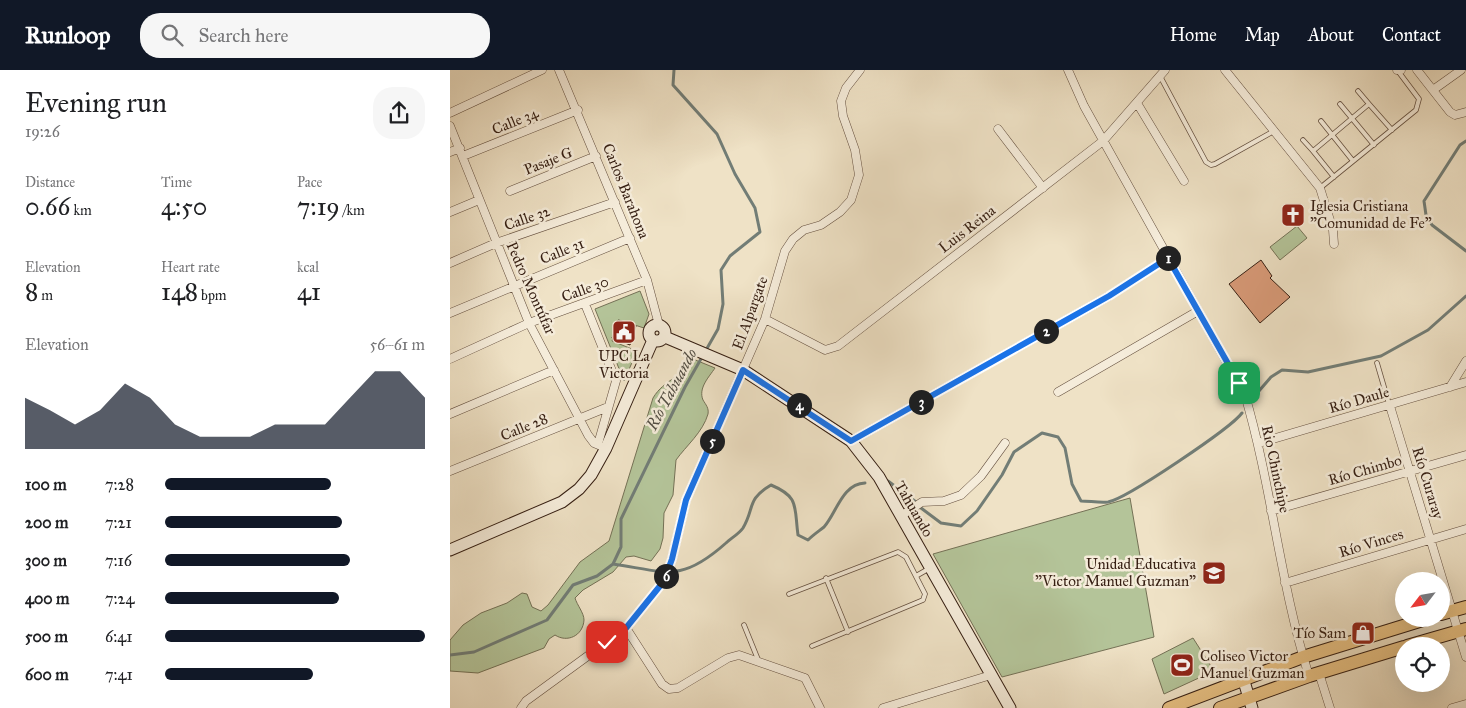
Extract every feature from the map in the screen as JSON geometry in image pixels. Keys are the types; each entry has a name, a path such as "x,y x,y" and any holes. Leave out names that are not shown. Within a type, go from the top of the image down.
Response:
{"main road":[{"path":"1450,611 1466,606"},
{"path":"1169,708 1242,678 1397,628"},
{"path":"1439,637 1462,630"},
{"path":"1220,708 1250,703 1314,674 1395,650"}],"street":[{"path":"450,113 542,70"},
{"name":"Carlos Barahona","path":"559,70 578,110 647,280 659,325"},
{"name":"El Alpargate","path":"521,708 526,701 626,628 664,581 672,559 686,500 739,369 765,320 785,251 793,239 804,230 821,225 840,212 851,200 859,175 855,150 843,116 841,101 846,88 860,70"},
{"name":"Rio Chinchipe","path":"1068,70 1103,141 1245,395 1259,444 1285,583 1303,657 1314,674 1330,708"},
{"path":"1225,70 1320,188 1333,230 1334,244"},
{"path":"1417,70 1450,112 1456,116 1466,112"},
{"path":"1433,90 1461,70"},
{"name":"Luis Reina","path":"765,320 825,350 832,349 1103,141 1162,73"},
{"path":"1137,103 1184,181"},
{"name":"Calle 34","path":"463,156 578,110"},
{"name":"Pedro Montúfar","path":"450,126 529,323 578,419 588,435 602,446"},
{"path":"998,129 1043,188"},
{"path":"450,152 460,148"},
{"name":"Pasaje G","path":"510,192 596,156"},
{"path":"450,212 479,200"},
{"name":"Calle 32","path":"450,263 496,243 614,202"},
{"name":"Calle 31","path":"450,312 630,238"},
{"path":"851,441 1109,296 1168,258"},
{"name":"Calle 30","path":"450,359 529,323 647,280"},
{"path":"585,304 616,381 608,407 602,446"},
{"path":"1058,392 1198,311"},
{"path":"659,325 664,328 665,337 658,342 653,340 649,332 654,326 659,325"},
{"name":"Tahuando","path":"665,337 739,369 851,441 878,477 1010,708"},
{"path":"450,550 562,502 579,489 591,475 602,446 653,340"},
{"path":"1450,387 1466,361"},
{"path":"450,414 554,370"},
{"name":"Río Daule","path":"1259,444 1466,382"},
{"name":"Río Curaray","path":"1390,406 1431,540 1438,572"},
{"name":"Calle 28","path":"450,472 608,407"},
{"path":"901,516 922,502 944,501 962,495 981,476 1005,443"},
{"name":"Río Chimbo","path":"1271,511 1466,455"},
{"name":"Río Vinces","path":"1285,583 1466,529"},
{"name":"Río Curaray","path":"1450,616 1462,630 1466,657"},
{"path":"626,628 662,684 669,689 678,688 739,655 805,678 820,708"},
{"path":"883,708 991,675"},
{"path":"1242,678 1250,703"},
{"path":"1452,708 1466,704"}],"lane":[{"path":"1320,188 1416,110 1419,105 1419,99 1399,70"},
{"path":"1162,73 1206,162 1211,165 1274,132"},
{"path":"1358,90 1392,130"},
{"path":"1340,104 1374,145"},
{"path":"1313,151 1370,104"},
{"path":"1320,121 1354,161"},
{"path":"1303,140 1334,177"},
{"name":"Río Curaray","path":"1377,363 1390,406"},
{"path":"789,594 826,578 898,552 906,557 925,594 923,600 812,646"},
{"path":"916,576 930,568"},
{"path":"826,578 848,632"},
{"path":"744,625 759,662"}],"green space":[{"path":"1297,226 1307,238 1280,260 1270,247"},
{"path":"640,291 649,314 644,328 619,320 612,341 637,351 624,381 595,309"},
{"path":"688,357 715,368 702,391 703,400 708,408 708,414 698,433 676,460 673,495 664,513 663,538 660,549 651,561 634,556 626,557 613,572 583,590 575,598 584,617 583,626 578,634 569,638 555,635 549,639 544,648 478,673 450,671 450,640 463,625 481,613 507,603 522,593 527,594 532,607 541,611 548,605 580,562 609,541 653,398 658,391 681,371"},
{"path":"1130,498 1154,637 1002,677 933,554"},
{"name":"Coliseo Victor Manuel Guzman","path":"1193,638 1214,671 1164,694 1152,659"}],"building":[{"path":"1261,260 1272,276 1270,278 1290,297 1260,323 1229,284"},
{"name":"UPC La Victoria","path":"618,320 636,326 630,345 612,338"}],"waterway":[{"name":"Río Tahuando","path":"450,655 474,652 547,620 573,585 597,576 613,564 621,547 621,519 685,387 718,329 723,304 721,270 730,256 760,232 755,208 735,174 717,134 673,85 674,70"},
{"path":"1466,141 1460,145 1424,201 1426,215 1432,225 1466,251"},
{"path":"1252,399 1271,377 1282,370 1308,372 1381,356 1428,330 1466,296"},
{"path":"921,508 941,523 961,526 977,511 1002,475 1014,452 1042,433 1058,437 1065,448 1072,484 1081,501 1108,502 1135,489 1178,462 1219,433 1242,413"},
{"path":"888,481 916,502"},
{"path":"613,564 673,572 697,564 710,556 741,530 747,521 754,500 763,490 771,485 780,489 791,499 794,504 798,535 808,540 829,521 845,493 851,488 865,483"}],"place":[{"name":"Iglesia Cristiana \"Comunidad de Fe\"","path":"1293,215"},
{"name":"UPC La Victoria","path":"624,332"},
{"name":"Unidad Educativa \"Victor Manuel Guzman\"","path":"1214,573"},
{"name":"Tío Sam","path":"1363,633"},
{"name":"Coliseo Victor Manuel Guzman","path":"1182,665"}],"route":[{"path":"607,642 626,628 664,581 672,559 686,500 743,370 851,441 1109,296 1168,258 1239,383"}]}
